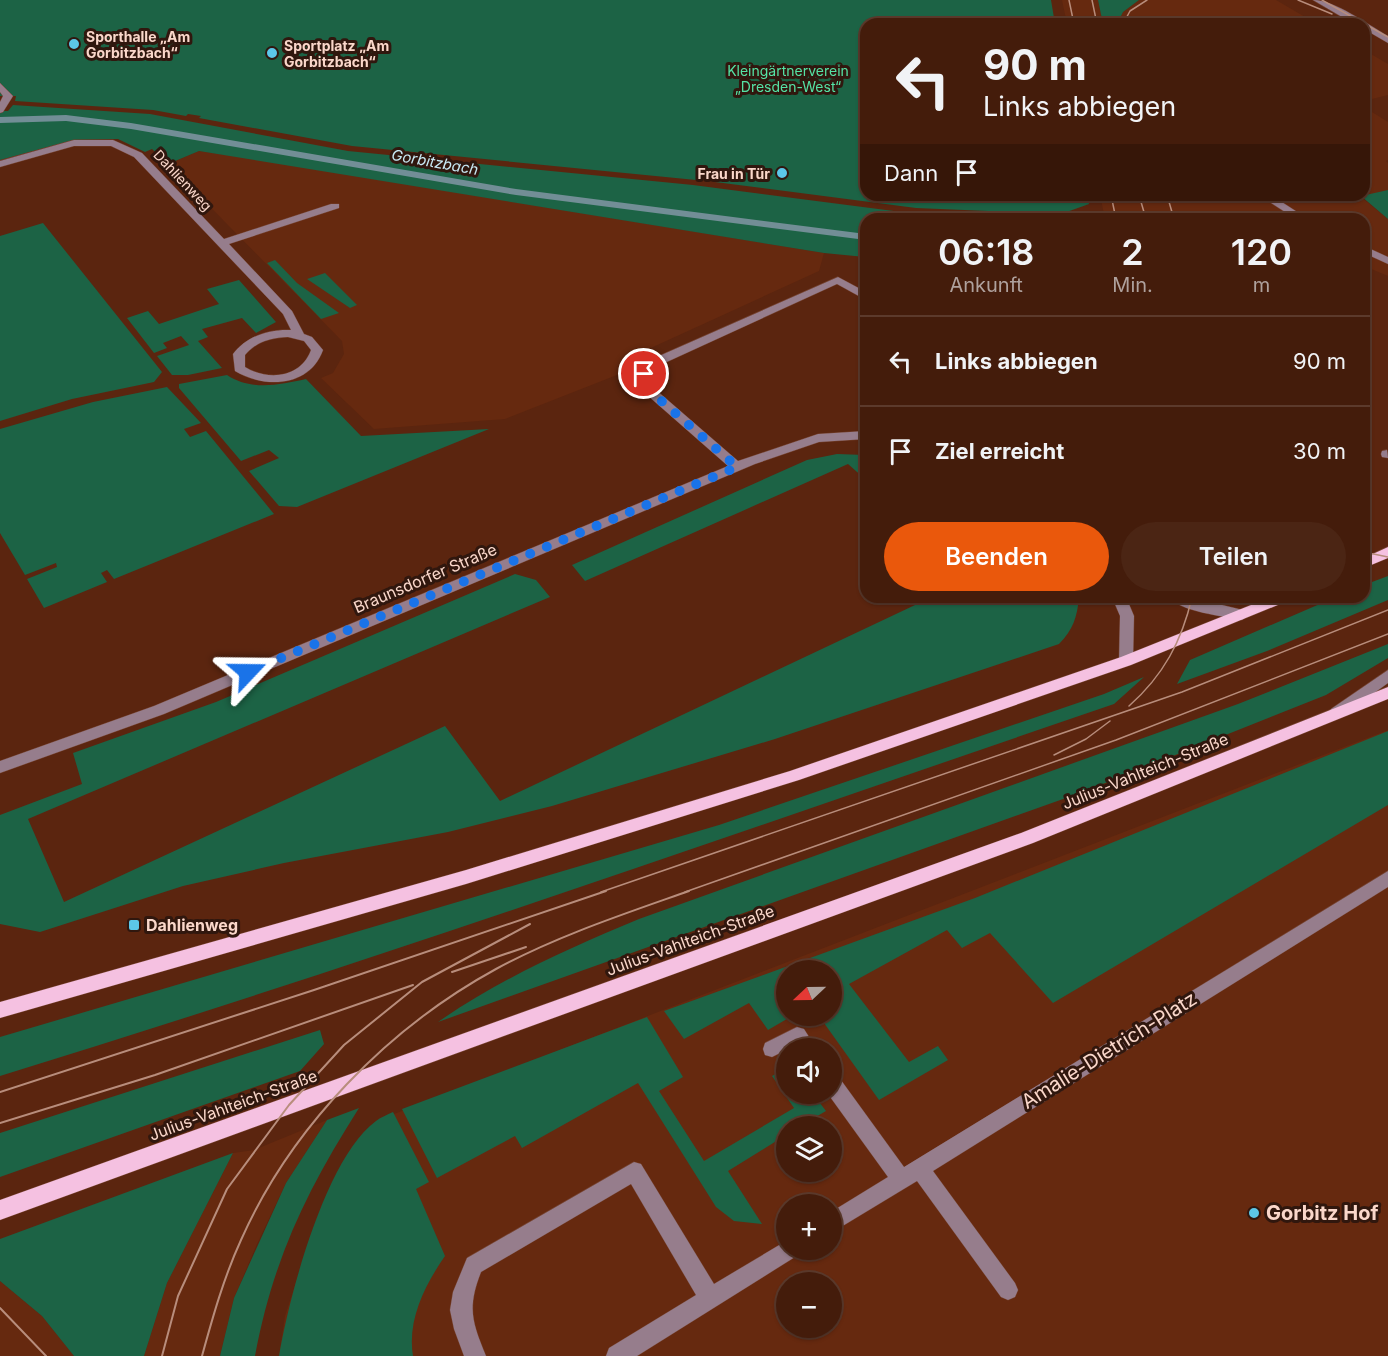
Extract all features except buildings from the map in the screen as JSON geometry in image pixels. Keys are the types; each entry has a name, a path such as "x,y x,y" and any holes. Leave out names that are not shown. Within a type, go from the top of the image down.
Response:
{"main road":[{"path":"1370,561 1386,555"},
{"path":"0,1010 477,874 794,776 1126,661 1271,603"},
{"name":"Julius-Vahlteich-Straße","path":"0,1210 1027,838 1326,720 1388,693"}],"street":[{"path":"1317,0 1349,18"},
{"path":"1370,30 1388,40"},
{"path":"0,86 8,96 0,110"},
{"name":"Dahlienweg","path":"0,164 74,143 113,142 138,155 288,313 299,335 308,339 317,350 316,357 304,370 273,379 253,376 239,368 239,354 253,341 276,334 299,335"},
{"path":"1274,201 1293,213"},
{"path":"222,243 335,206"},
{"path":"1370,252 1388,261"},
{"path":"737,467 642,384 644,374 654,363 838,280 860,293"},
{"name":"Braunsdorfer Straße","path":"0,767 159,710 737,467 818,438 860,435"},
{"path":"1122,603 1127,616 1126,661"},
{"path":"1189,603 1242,615"},
{"path":"1326,720 1388,675"},
{"name":"Amalie-Dietrich-Platz","path":"842,1216 1388,878"},
{"path":"772,1049 776,1047"},
{"path":"842,1097 902,1179"},
{"path":"919,1168 1008,1290"},
{"path":"475,1356 459,1318 462,1292 474,1264 634,1171 710,1298"},
{"path":"617,1356 776,1257"}],"shaded area":[{"path":"1062,0 1098,0 1102,18 1066,18"},
{"path":"1139,0 1276,0 1307,18 1120,18 1123,12"},
{"path":"1370,54 1388,64 1388,95 1370,100"},
{"path":"1370,111 1388,122 1388,160 1386,161 1388,163 1388,190 1370,195"},
{"path":"199,151 824,253 819,271 642,352 622,373 505,419 374,429 321,378 333,373 344,354 342,341 168,164"},
{"path":"1101,201 1366,201 1388,219 1388,276 1370,268 1370,213 1104,213"},
{"path":"1388,730 1388,1356 279,1356 285,1316 311,1237 337,1172 360,1137 376,1121 776,966 776,1026 842,1026 842,960 793,960"},
{"path":"327,1120 286,1183 257,1244 234,1298 220,1356 144,1356 167,1283 233,1153 254,1150"},
{"path":"0,1281 42,1316 74,1356 0,1356"}],"green space":[{"name":"Kleingärtnerverein „Dresden-West“","path":"0,0 1051,0 1054,18 860,18 860,201 715,182 716,178 698,176 696,180 352,146 199,118 201,116 188,114 186,116 153,110 15,101 16,96 0,96"},
{"path":"1098,0 1139,0 1123,12 1120,18 1102,18"},
{"path":"13,105 150,114 348,151 693,185 909,213 860,213 860,257 824,253 199,151 168,164 152,149 145,152 118,139 74,140 0,160 0,111 8,111"},
{"path":"1388,190 1388,219 1367,201 1370,201 1370,194"},
{"path":"862,201 1088,201 1089,204 1064,213 916,208"},
{"path":"43,223 162,372 154,382 72,399 0,421 0,236"},
{"path":"275,260 297,283 339,313 321,319 267,263"},
{"path":"325,273 357,305 350,308 307,279"},
{"path":"239,280 276,322 256,333 242,318 202,329 208,337 198,341 222,368 188,375 172,375 157,356 189,345 181,336 163,343 167,348 154,353 127,318 148,311 159,324 219,304 207,289"},
{"path":"227,375 255,385 275,385 306,379 361,436 489,429 297,507 279,506 249,471 279,458 269,450 241,461 179,388 179,384"},
{"path":"167,387 201,423 184,429 190,437 206,431 274,514 114,579 107,570 101,573 107,582 44,608 27,579 57,567 56,563 25,575 0,533 0,429 93,402"},
{"path":"837,454 860,455 860,475 848,464 585,581 572,565 807,460"},
{"path":"515,574 536,580 550,597 28,819 64,902 445,726 500,801 919,603 1078,603 1074,623 1059,644 775,739 552,806 448,832 284,863 183,886 40,932 0,924 0,815 82,784 73,753 216,702"},
{"path":"1388,576 1388,600 1267,651 1177,684 1190,660 1322,603 1370,603 1370,583"},
{"path":"1388,644 1388,658 1326,695 1080,793 438,1022 536,965 639,919 1238,704"},
{"path":"1144,677 1114,704 419,941 0,1076 0,1037 719,825 1104,694"},
{"path":"1388,731 1388,805 1053,1003 990,933 962,948 947,930 849,984 909,1062 938,1046 948,1060 879,1100 842,1048 842,1038 835,1038 826,1026 842,1026 842,960 804,960 975,898"},
{"path":"776,970 776,1025 768,1030 749,1003 684,1039 664,1011"},
{"path":"647,1017 683,1077 659,1091 704,1161 776,1119 776,1141 728,1171 762,1224 734,1221 716,1207 638,1083 522,1148 515,1136 437,1178 402,1109"},
{"path":"320,1030 324,1044 300,1071 0,1177 0,1133"},
{"path":"791,1104 821,1104 826,1111 817,1116 780,1116 794,1108"},
{"path":"359,1108 323,1168 294,1226 272,1288 255,1356 220,1356 234,1298 286,1183 327,1120"},
{"path":"393,1112 429,1182 416,1189 445,1256 419,1303 413,1329 413,1356 279,1356 291,1299 312,1230 326,1195 341,1164 358,1139 376,1121"},
{"path":"233,1153 167,1283 144,1356 74,1356 42,1316 0,1281 0,1239"}],"waterway":[{"name":"Gorbitzbach","path":"0,120 66,118 131,126 516,192 860,236"}],"tram line":[{"path":"1069,0 1073,18"},
{"path":"1092,0 1096,18"},
{"path":"1126,18 1130,11 1147,0"},
{"path":"1298,0 1332,14"},
{"path":"1322,0 1354,18"},
{"path":"1370,27 1388,37"},
{"path":"1112,201 1115,213"},
{"path":"1141,201 1144,213"},
{"path":"1169,201 1172,213"},
{"path":"1370,553 1388,557"},
{"path":"1129,706 1152,682 1170,657 1183,628 1190,603"},
{"path":"601,892 1182,692 1388,610"},
{"path":"685,892 1116,740 1388,634"},
{"path":"1054,755 1086,739 1110,721"},
{"path":"0,1092 314,990 606,891"},
{"path":"202,1356 229,1268 262,1198 287,1158 315,1120 381,1051 418,1020 456,993 519,957 615,917 689,891"},
{"path":"162,1356 178,1296 227,1189 289,1105 344,1045 422,982 530,924"},
{"path":"452,972 526,947"},
{"path":"0,1123 155,1075 413,985"},
{"path":"0,1308 46,1356"}],"place":[{"name":"Sporthalle „Am Gorbitzbach“","path":"74,44"},
{"name":"Sportplatz „Am Gorbitzbach“","path":"272,53"},
{"name":"Frau in Tür","path":"782,173"},
{"name":"Dahlienweg","path":"134,925"},
{"name":"Gorbitz Hof","path":"1254,1213"}],"route":[{"path":"248,672 737,467 642,384 644,374"}]}
